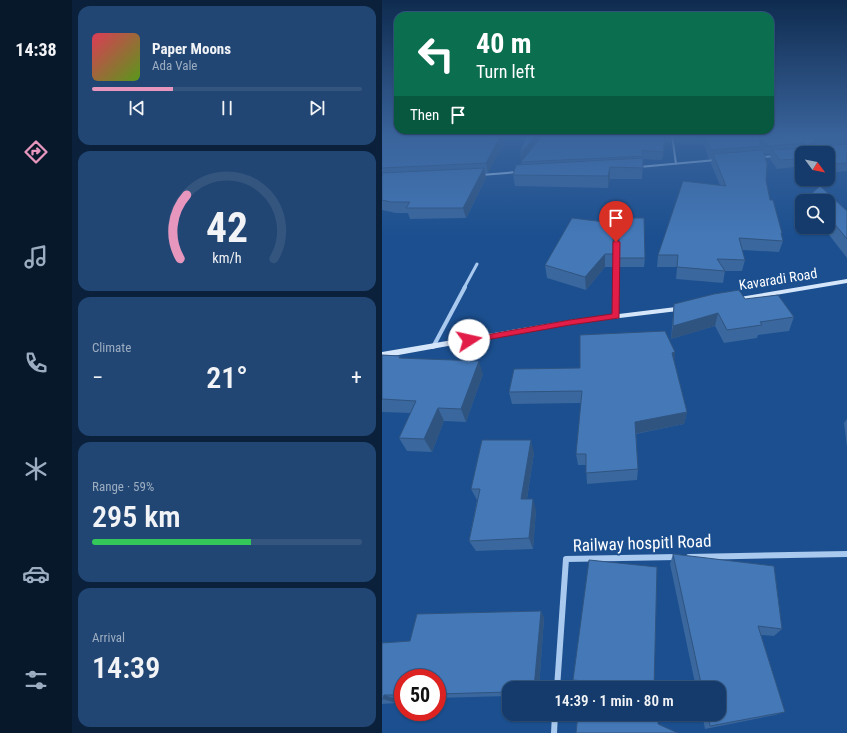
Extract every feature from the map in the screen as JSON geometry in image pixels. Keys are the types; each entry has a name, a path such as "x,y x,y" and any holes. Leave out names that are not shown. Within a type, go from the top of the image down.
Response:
{"main road":[{"name":"Kavaradi Road","path":"726,301 847,281"},
{"path":"382,355 570,322 690,307"}],"street":[{"path":"480,175 518,172 520,169"},
{"path":"616,227 616,316"},
{"path":"433,347 477,264"},
{"name":"Railway hospitl Road","path":"557,681 566,559 847,554"},
{"path":"554,733 555,721"}],"building":[{"path":"483,169 463,208 406,208 410,202 391,202 382,200 382,173"},
{"path":"515,169 610,169 608,176 513,175"},
{"path":"719,169 767,169 766,180 770,200 773,200 783,241 739,238 745,260 717,259 725,271 677,267 678,255 658,255 683,181 726,186"},
{"path":"820,186 829,194 811,194"},
{"path":"835,200 847,211 847,239 835,224"},
{"path":"572,218 613,223 613,254 605,254 585,277 545,265"},
{"path":"625,218 644,218 645,258 619,258 619,227 624,227"},
{"path":"739,290 745,299 778,295 794,317 760,322 762,325 727,330 718,313 673,326 674,304 714,294"},
{"path":"665,331 675,352 672,353 687,412 635,422 638,469 586,473 586,454 576,454 582,391 509,392 514,369 580,368 580,335"},
{"path":"382,355 400,356 399,358 479,361 461,409 438,408 424,439 399,438 416,401 382,399"},
{"path":"482,440 531,440 521,499 533,499 529,538 469,541 480,489 471,489"},
{"path":"673,554 774,566 782,629 758,626 785,712 710,726 709,721 726,721 726,681 700,681"},
{"path":"589,560 657,567 654,681 573,680"},
{"path":"541,611 535,681 502,681 502,692 446,694 446,669 394,669 394,695 384,695 382,700 382,643 410,641 417,614"},
{"path":"577,721 658,721 658,724 678,733 576,733"}],"route":[{"path":"469,340 570,322 616,316 616,242"}]}
